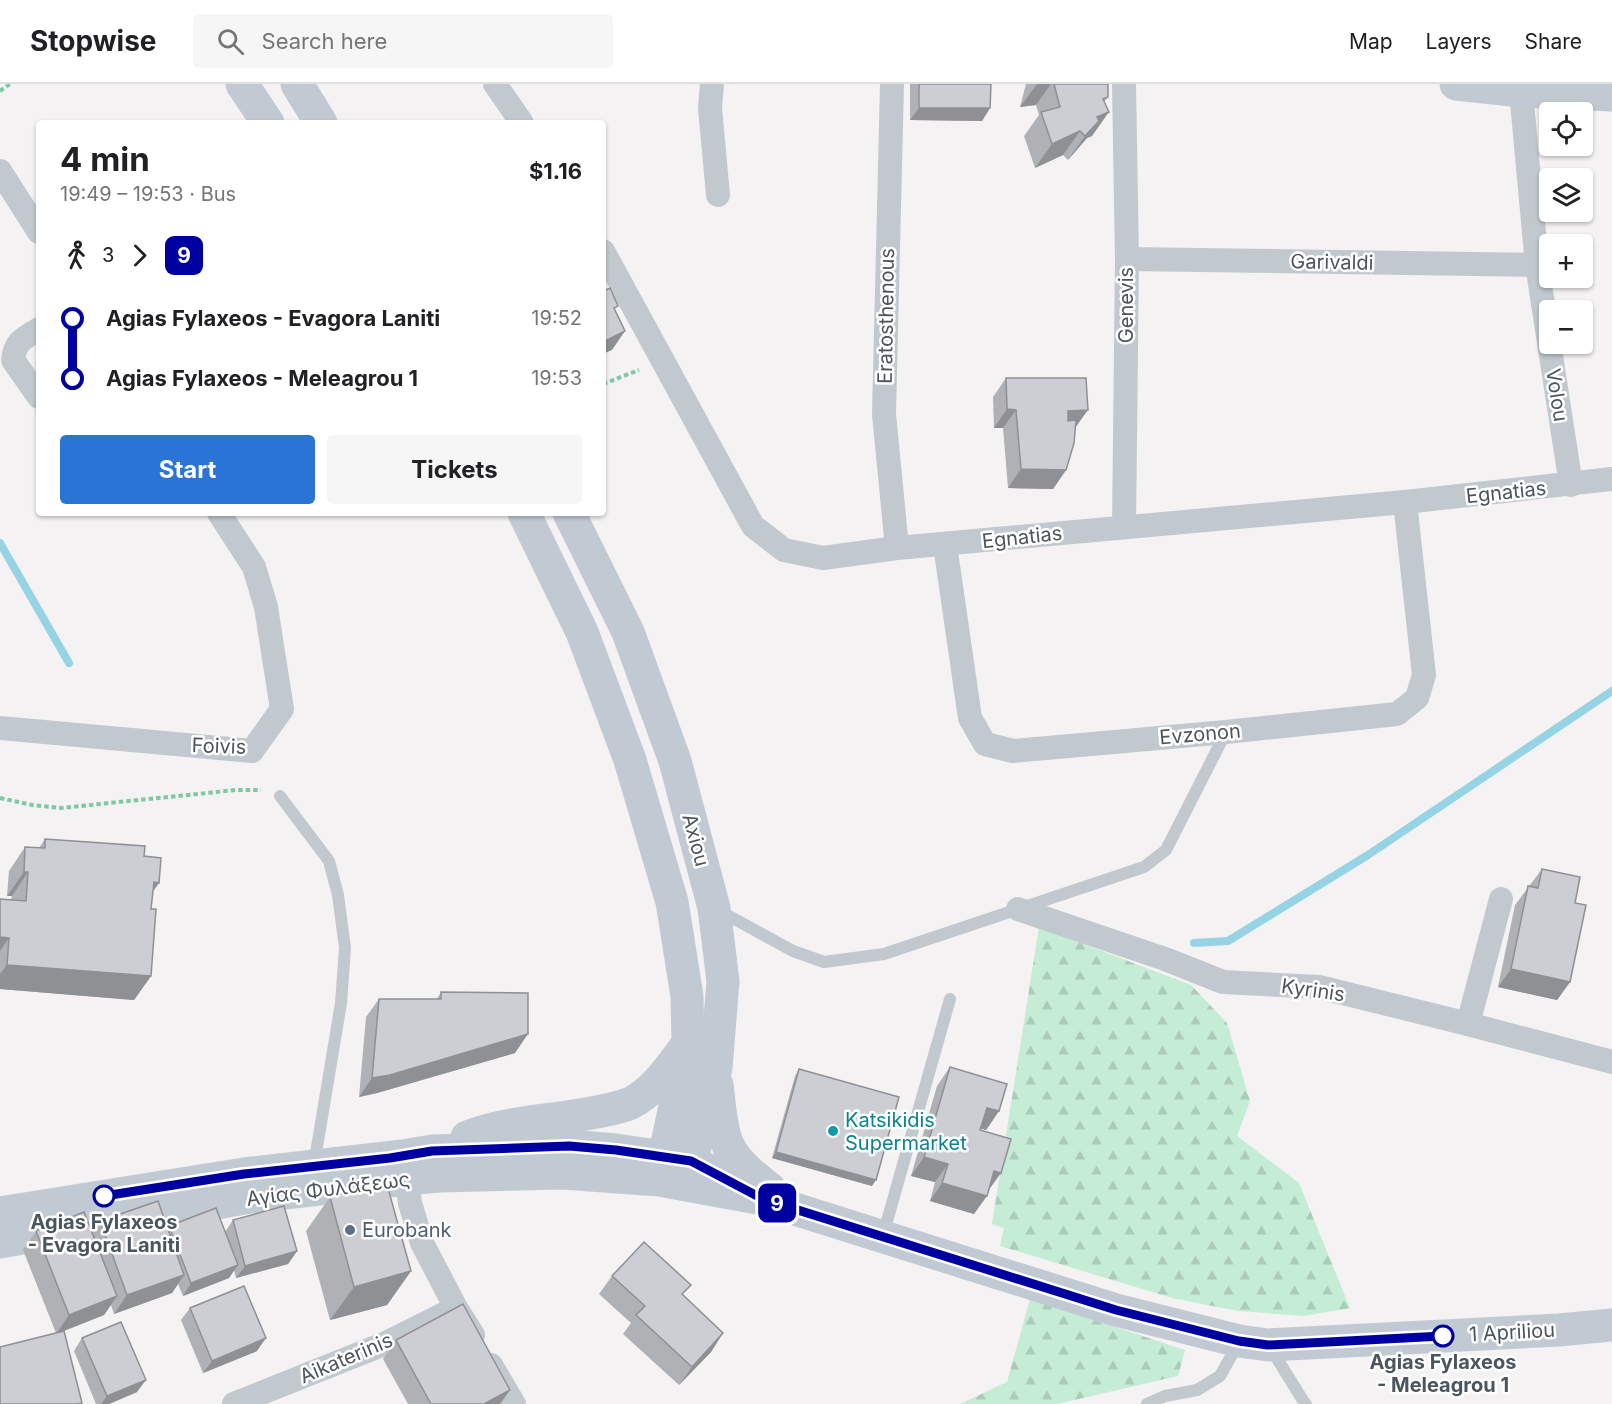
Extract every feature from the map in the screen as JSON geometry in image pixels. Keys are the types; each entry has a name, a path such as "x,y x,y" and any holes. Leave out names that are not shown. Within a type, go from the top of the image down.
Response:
{"main road":[{"path":"242,84 266,120"},
{"path":"297,84 319,120"},
{"path":"1456,84 1612,95"},
{"name":"Axiou","path":"525,516 582,632 630,760 672,902 687,996 688,1043 675,1171"},
{"name":"Axiou","path":"570,516 628,632 675,761 714,908 723,981 716,1068 675,1171"},
{"path":"414,1162 474,1134 509,1125 605,1111 632,1102 653,1086 670,1068 688,1043"},
{"path":"716,1068 722,1125 728,1146 740,1163 785,1199 792,1208"},
{"name":"Αγίας Φυλάξεως","path":"0,1213 244,1174 314,1166 414,1162 569,1146 616,1150 675,1171"},
{"name":"Αγίας Φυλάξεως","path":"0,1242 250,1197 414,1162"},
{"path":"675,1171 792,1208"},
{"name":"1 Apriliou","path":"792,1208 1116,1310 1254,1343 1559,1330 1612,1324"}],"street":[{"path":"495,84 520,120"},
{"path":"712,84 710,108 718,195"},
{"name":"Eratosthenous","path":"892,84 884,414 897,548"},
{"name":"Genevis","path":"1124,84 1127,259 1124,527"},
{"name":"Volou","path":"1521,90 1537,265 1571,485"},
{"path":"0,171 36,227"},
{"name":"Egnatias","path":"606,256 753,526 784,550 823,558 897,548 1405,502 1612,479"},
{"name":"Garivaldi","path":"1127,259 1537,265"},
{"path":"36,331 18,342 13,360 36,393"},
{"name":"Evzonon","path":"945,545 970,718 985,744 1013,751 1226,732 1397,714 1417,698 1424,675 1405,502"},
{"name":"Foivis","path":"0,728 252,751 282,709 266,607 254,567 221,516"},
{"path":"1468,1024 1501,899"},
{"name":"Kyrinis","path":"1018,909 1165,959 1223,982 1319,987 1612,1062"},
{"path":"414,1162 410,1203 422,1242 456,1308 514,1404"},
{"name":"Aikaterinis","path":"234,1404 384,1344 456,1308"}],"lane":[{"path":"714,908 793,951 824,962 884,954 1144,867 1166,850 1226,732"},
{"path":"280,796 329,861 338,895 345,948 342,1003 314,1166"},
{"path":"883,1236 950,999"},
{"path":"1147,1404 1165,1396 1197,1390 1220,1376 1254,1343 1306,1404"}],"path":[{"path":"0,91 10,84"},
{"path":"606,383 663,361"},
{"path":"0,798 32,805 62,808 236,790 258,789 280,796"}],"green space":[{"path":"1039,927 1191,985 1227,1023 1250,1101 1237,1136 1299,1183 1350,1308 1304,1316 1238,1311 1172,1298 1000,1246 1004,1228 992,1224"},
{"path":"1030,1299 1185,1350 1178,1376 1057,1404 960,1404 1007,1382"}],"building":[{"path":"919,84 991,84 990,108 919,108"},
{"path":"1054,84 1108,84 1108,97 1103,99 1109,112 1097,117 1099,121 1085,136 1080,131 1052,144 1041,112 1060,107"},
{"path":"610,288 618,306 614,308 625,331 606,340 606,290"},
{"path":"1006,378 1086,378 1088,410 1068,411 1068,421 1076,420 1074,443 1066,470 1021,469 1016,410 1007,409"},
{"path":"45,839 145,846 144,856 161,858 159,883 154,882 151,909 156,909 151,976 7,965 9,938 0,937 0,899 26,901 28,872 24,872 25,847 45,848"},
{"path":"1542,869 1580,877 1575,903 1586,905 1570,982 1511,969 1528,886 1538,888"},
{"path":"441,992 528,993 528,1034 390,1075 372,1078 379,999 441,999"},
{"path":"950,1067 1007,1084 999,1111 987,1108 980,1130 1011,1139 1001,1173 994,1171 987,1196 942,1183 948,1164 924,1157"},
{"name":"Katsikidis Supermarket","path":"799,1069 899,1097 876,1180 776,1152"},
{"path":"386,1181 411,1271 354,1287 330,1197"},
{"path":"158,1201 184,1275 127,1295 100,1221"},
{"path":"284,1206 297,1251 245,1266 233,1220"},
{"path":"216,1208 238,1265 191,1283 169,1226"},
{"path":"84,1212 117,1296 69,1315 36,1231"},
{"path":"644,1242 691,1285 682,1294 723,1333 692,1367 636,1315 645,1306 612,1276"},
{"path":"244,1286 266,1338 212,1361 190,1308"},
{"path":"463,1304 510,1390 484,1404 431,1404 396,1340"},
{"path":"121,1322 146,1380 107,1396 82,1338"},
{"path":"64,1331 82,1403 0,1404 0,1347"}],"waterway":[{"path":"0,543 69,663"},
{"path":"1194,943 1228,941 1368,855 1612,691"}],"bus line":[{"name":"9","path":"104,1196 244,1174 390,1158 432,1151 569,1146 616,1150 691,1161 763,1199 1116,1310 1239,1341 1268,1345 1443,1336"}],"place":[{"name":"Katsikidis Supermarket","path":"833,1131"},
{"name":"Agias Fylaxeos - Evagora Laniti","path":"104,1196"},
{"name":"Eurobank","path":"350,1230"},
{"name":"Agias Fylaxeos - Meleagrou 1","path":"1443,1336"}]}
